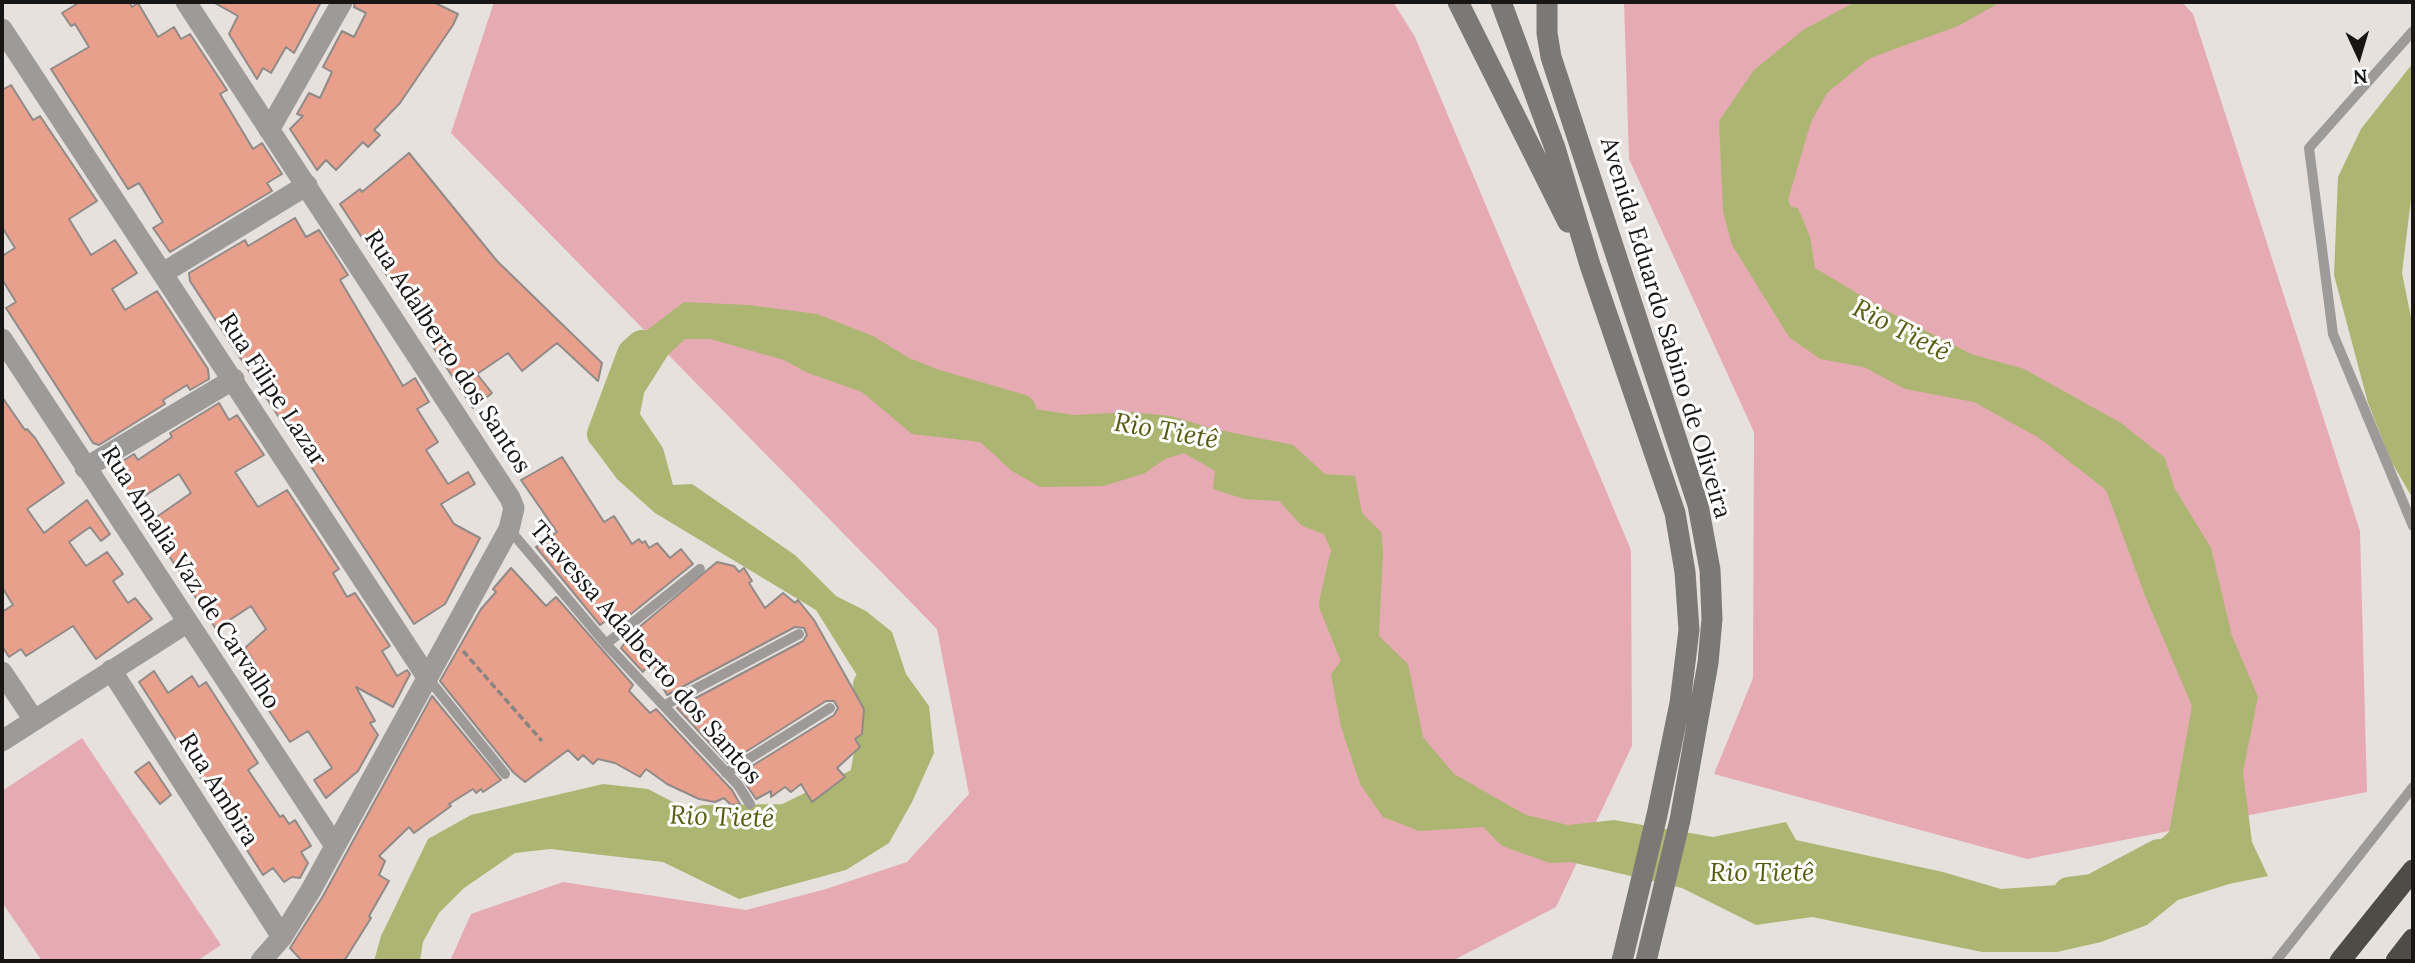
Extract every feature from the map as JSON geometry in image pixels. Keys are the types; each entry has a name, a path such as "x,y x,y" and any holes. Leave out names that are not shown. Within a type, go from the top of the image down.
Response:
{"highway":[{"path":"2340,961 2413,870"},
{"path":"2396,961 2413,939"}],"main road":[{"path":"1458,2 1590,265"},
{"path":"1500,2 1555,148 1590,265"},
{"name":"Avenida Eduardo Sabino de Oliveira","path":"1547,2 1547,33 1551,57 1698,505 1710,570 1712,619 1708,663 1680,820 1646,961"},
{"name":"Avenida Eduardo Sabino de Oliveira","path":"1590,265 1675,513 1685,572 1689,630 1680,703 1657,815 1622,961"}],"street":[{"name":"Rua Adalberto dos Santos","path":"186,2 510,498 513,516 509,529"},
{"path":"269,130 342,2"},
{"name":"Rua Filipe Lazar","path":"2,29 427,677"},
{"path":"163,273 307,185"},
{"name":"Rua Amalia Vaz de Carvalho","path":"2,339 335,846"},
{"path":"85,468 234,379"},
{"path":"261,961 282,937 335,846 509,529"},
{"path":"2,741 188,622"},
{"name":"Rua Ambira","path":"111,670 282,937"},
{"path":"2,672 34,720"}],"lane":[{"path":"2413,32 2309,148 2333,334 2413,526"},
{"name":"Travessa Adalberto dos Santos","path":"509,529 606,644 665,705 750,804"},
{"path":"606,644 700,569"},
{"path":"665,705 799,634"},
{"name":"Rua Filipe Lazar","path":"427,677 505,774"},
{"path":"726,773 830,708"},
{"path":"2276,961 2413,787"}],"path":[{"path":"450,636 542,741"}],"shaded area":[{"path":"494,2 1393,2 1415,37 1631,550 1632,746 1556,907 1452,961 450,961 471,914 563,882 746,910 826,889 907,862 969,794 937,629 451,133"},
{"path":"1624,2 2182,2 2193,14 2360,531 2367,792 2027,859 1714,774 1753,678 1754,432 1629,159"},
{"path":"82,738 221,945 197,961 42,961 2,902 2,791"}],"water":[{"name":"Rio Tietê","path":"1855,2 2001,2 1958,26 1870,58 1827,93 1811,122 1788,200 1791,207 1798,208 1810,237 1815,268 1887,311 1971,354 2024,369 2121,423 2165,458 2174,487 2211,548 2232,636 2258,697 2243,772 2252,842 2268,876 2229,884 2178,900 2147,925 2101,942 2057,952 1982,952 1812,917 1756,925 1682,888 1571,862 1550,863 1502,846 1483,827 1419,831 1383,817 1360,784 1341,727 1331,674 1352,646 1341,623 1331,582 1334,557 1324,534 1302,526 1279,501 1244,499 1213,489 1215,471 1184,453 1165,459 1145,473 1104,486 1040,487 1012,471 980,442 912,434 862,392 808,373 784,360 710,339 685,339 668,355 644,393 640,414 663,448 673,485 692,484 795,555 836,596 866,611 892,632 906,674 929,706 934,753 912,802 889,843 846,870 739,899 663,862 550,849 515,853 464,888 439,913 423,942 420,961 374,961 381,936 428,839 471,815 603,784 648,789 696,814 748,821 782,821 833,810 861,791 876,763 874,726 863,685 816,610 655,513 617,479 591,444 606,426 622,383 621,360 646,331 684,302 749,305 817,314 873,336 927,369 963,401 986,396 1022,407 1074,415 1131,412 1171,416 1214,429 1293,445 1325,474 1355,476 1362,513 1381,532 1383,551 1379,636 1408,664 1423,737 1454,774 1526,815 1568,825 1614,820 1713,837 1786,822 1796,840 1943,872 2001,889 2113,881 2169,832 2192,706 2146,598 2106,490 2039,438 1974,402 1905,389 1864,367 1820,359 1789,337 1732,245 1723,212 1719,121 1754,70 1803,30"},
{"path":"2413,63 2413,183 2402,273 2413,327 2413,499 2391,461 2368,403 2334,275 2338,177 2361,129"}],"building":[{"path":"80,2 129,2 132,7 138,3 158,37 174,27 181,39 190,34 227,90 220,94 253,149 262,143 282,174 267,183 272,191 170,252 153,228 163,222 139,183 128,189 51,69 89,47 75,24 71,26 62,13"},
{"path":"213,2 321,2 294,53 286,47 271,73 263,68 257,79 229,34 238,16"},
{"path":"355,2 433,2 458,14 400,103 374,130 380,135 368,147 363,142 336,170 326,160 317,170 290,129 303,116 297,114 309,93 320,98 332,72 323,67 342,31 354,37 366,13 354,7"},
{"path":"11,85 33,120 40,116 97,201 69,219 91,255 115,240 137,273 112,289 125,310 157,291 208,369 209,379 190,390 187,385 163,400 165,404 99,445 93,443 6,308 16,302 2,279 2,256 15,248 2,227 2,90"},
{"path":"409,153 497,261 602,363 598,381 557,343 522,371 508,353 477,374 492,393 473,408 429,341 439,334 424,311 414,317 340,204 360,189 362,192"},
{"path":"295,218 306,237 319,230 348,275 340,280 403,386 415,378 429,402 417,409 438,442 426,450 448,484 468,472 475,484 441,504 454,524 480,538 445,604 414,624 190,281 189,273 245,240 248,246"},
{"path":"2,397 25,430 35,438 64,483 27,509 44,533 87,500 110,534 101,541 90,527 69,542 86,566 107,552 123,574 113,581 128,603 135,598 152,619 96,659 73,626 26,656 21,649 9,657 2,646 2,612 13,605 2,587"},
{"path":"219,403 229,420 237,415 264,455 235,472 258,507 287,490 339,569 333,573 347,597 355,593 390,646 382,651 397,676 407,670 410,674 393,707 356,687 375,721 370,723 378,735 358,771 326,798 314,780 332,768 308,731 290,742 245,675 257,667 245,648 266,629 251,606 216,629 148,523 191,493 179,474 135,502 120,478 124,476 118,464 134,454 138,460 172,437 170,433"},
{"path":"562,457 604,522 614,516 632,544 639,539 642,543 645,541 649,548 657,543 670,558 681,549 693,564 621,622 615,614 600,625 536,547 557,532 521,480"},
{"path":"717,562 734,566 739,572 744,568 752,581 749,583 765,608 783,593 795,603 798,600 814,620 864,709 862,734 855,739 860,747 837,768 845,777 812,802 801,784 791,792 785,787 771,797 771,791 756,799 739,774 834,715 838,708 834,701 826,701 728,763 677,708 803,641 807,635 804,628 795,627 667,695 650,663 643,672 621,648 631,634"},
{"path":"511,568 546,606 556,597 633,685 629,691 650,713 656,709 732,790 740,804 731,805 724,798 715,802 699,799 667,784 646,769 640,777 615,763 598,759 593,764 583,755 578,760 568,750 525,782 513,772 440,681 481,609 496,592 493,589"},
{"path":"154,671 168,693 192,676 199,687 206,682 258,763 248,770 280,817 283,815 289,824 295,820 311,846 301,852 308,863 300,878 292,877 284,882 273,868 263,875 139,682"},
{"path":"432,696 501,780 483,792 481,789 476,793 473,789 449,804 451,806 414,833 409,827 379,856 385,861 379,875 389,881 369,916 371,918 346,958 342,961 302,961 290,948 323,896"},
{"path":"149,762 171,795 160,804 135,772"}],"waterway":[{"name":"Rio Tietê","path":"618,451 603,434 633,354 642,346"},
{"name":"Rio Tietê","path":"909,375 1020,410"},
{"name":"Rio Tietê","path":"1345,560 1335,604 1354,651"},
{"name":"Rio Tietê","path":"705,821 786,820 865,781 877,715 869,685"},
{"name":"Rio Tietê","path":"2069,893 2093,890 2159,855"}]}
